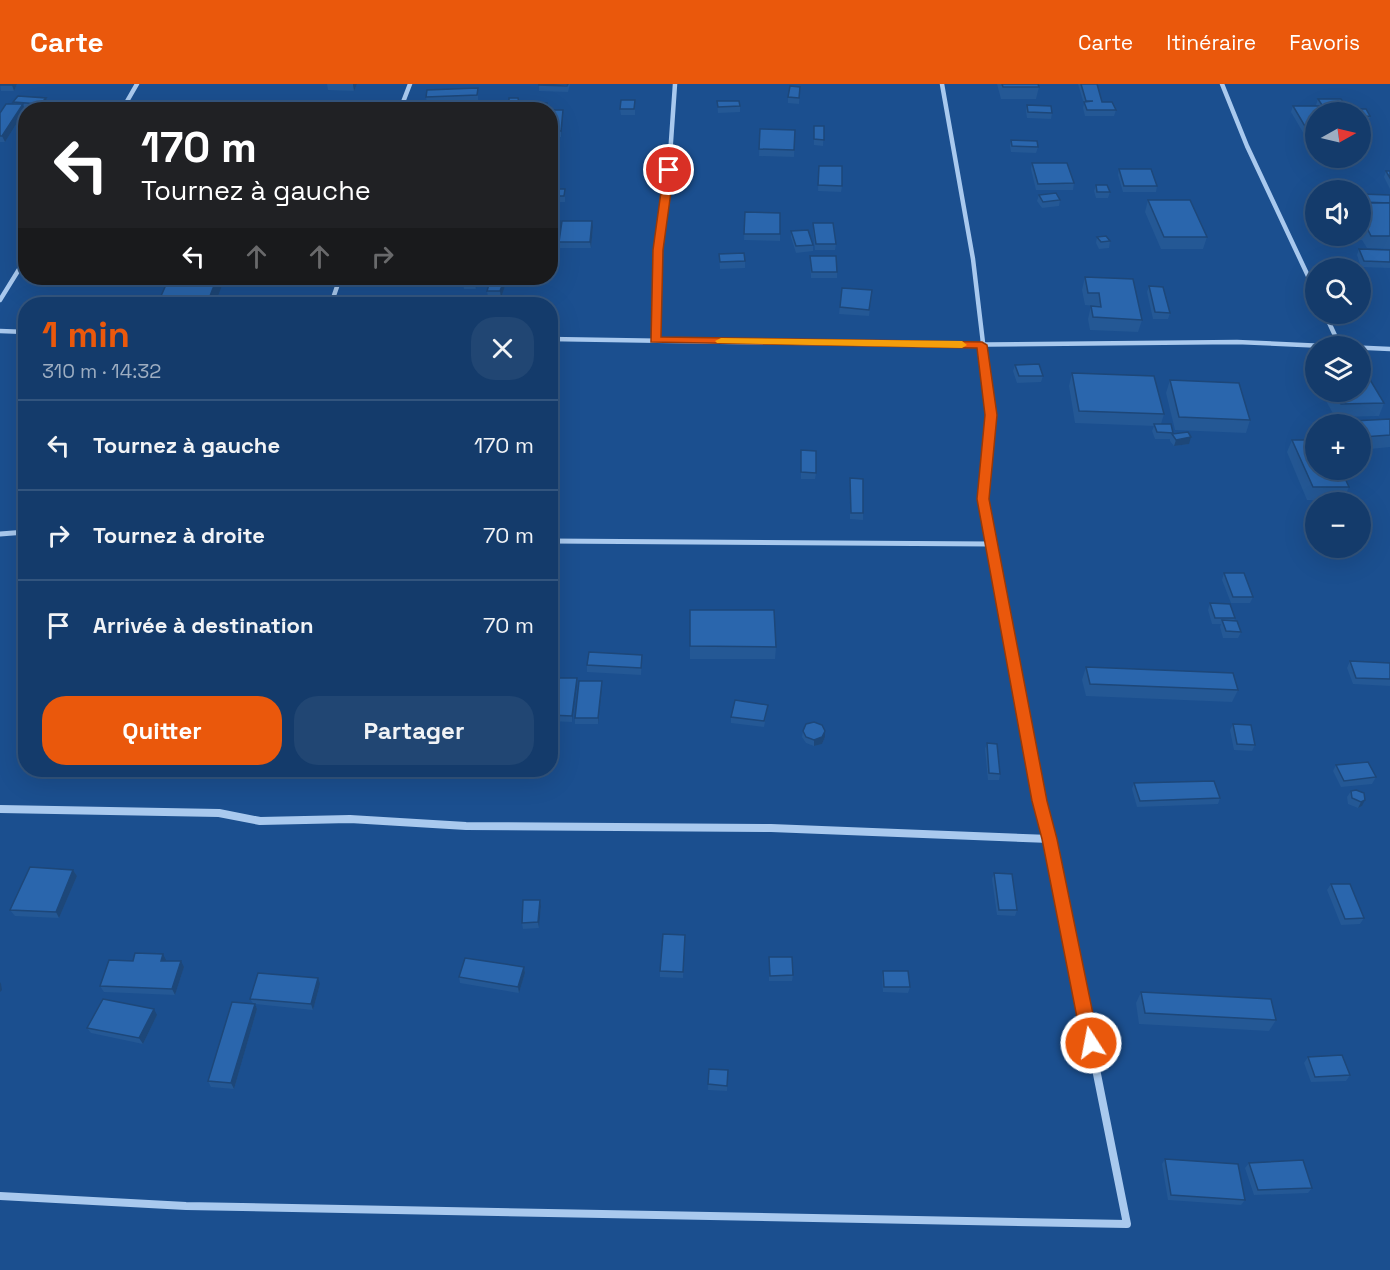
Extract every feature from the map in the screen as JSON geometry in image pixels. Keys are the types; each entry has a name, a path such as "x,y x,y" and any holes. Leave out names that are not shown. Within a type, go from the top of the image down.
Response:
{"street":[{"path":"127,102 137,84"},
{"path":"403,102 410,84"},
{"path":"655,340 658,250 669,170 675,84"},
{"path":"0,1196 198,1207 1127,1224 1050,839 1039,801 983,499 991,415 973,259 942,84"},
{"path":"1222,84 1247,146 1305,270"},
{"path":"0,300 18,271"},
{"path":"0,331 18,332"},
{"path":"558,339 982,345 1305,344"},
{"path":"1371,347 1390,349"},
{"path":"0,534 18,533"},
{"path":"558,541 991,544"},
{"path":"0,809 219,813 260,821 350,819 466,826 771,828 1050,839"}],"building":[{"path":"539,84 568,84 567,86"},
{"path":"1002,84 1038,84 1039,87 1003,87"},
{"path":"1081,84 1097,84 1102,102 1112,102 1116,110 1087,110 1084,102 1093,101 1086,101"},
{"path":"790,86 800,87 799,98 788,97"},
{"path":"478,88 477,95 426,97 427,90"},
{"path":"18,96 46,98 42,102 13,102"},
{"path":"509,98 518,98 519,102 509,102"},
{"path":"1318,99 1341,99 1343,102 1320,102"},
{"path":"621,100 635,100 634,109 620,109"},
{"path":"717,101 739,101 740,106 718,107"},
{"path":"6,104 18,104 18,112 2,136 0,136 0,113"},
{"path":"1027,105 1051,106 1052,113 1028,112"},
{"path":"1293,106 1305,106 1305,126"},
{"path":"558,110 563,110 561,131 558,131"},
{"path":"814,126 824,126 824,140 814,139"},
{"path":"760,129 795,130 794,150 759,149"},
{"path":"1011,140 1037,141 1038,147 1012,146"},
{"path":"1032,163 1067,163 1074,183 1038,184"},
{"path":"819,166 842,166 842,186 818,185"},
{"path":"1119,169 1151,169 1157,186 1124,186"},
{"path":"1096,185 1107,185 1110,192 1097,192"},
{"path":"558,189 565,189 564,196 558,196"},
{"path":"1056,193 1060,200 1043,202 1039,195"},
{"path":"1371,194 1390,195 1390,203 1371,202"},
{"path":"1148,200 1190,200 1207,237 1164,237"},
{"path":"1371,203 1390,203 1390,236 1371,236"},
{"path":"745,212 780,213 780,234 744,234"},
{"path":"562,221 592,221 590,242 559,242"},
{"path":"813,223 833,223 836,244 816,244"},
{"path":"808,230 813,245 796,246 791,231"},
{"path":"1106,236 1110,241 1101,242 1097,237"},
{"path":"1359,249 1390,250 1390,262 1371,261 1371,258 1363,258"},
{"path":"744,253 745,261 720,262 719,254"},
{"path":"810,256 836,256 837,272 812,272"},
{"path":"1085,277 1133,279 1142,320 1093,317 1091,306 1101,307 1099,293 1088,293"},
{"path":"166,285 214,285 210,296 161,296"},
{"path":"489,285 502,285 500,291 487,291"},
{"path":"1149,286 1163,287 1170,313 1155,312"},
{"path":"842,288 872,290 869,310 840,307"},
{"path":"1039,364 1043,376 1019,376 1015,365"},
{"path":"1072,373 1154,376 1164,414 1079,411"},
{"path":"1170,380 1239,383 1250,420 1179,417"},
{"path":"1371,381 1384,403 1341,404 1340,402 1371,402"},
{"path":"1390,419 1390,435 1371,436 1371,420"},
{"path":"1154,424 1171,424 1173,433 1157,432"},
{"path":"1188,432 1191,437 1176,440 1172,434"},
{"path":"1292,440 1305,440 1305,469"},
{"path":"801,450 816,451 816,473 801,472"},
{"path":"850,478 863,479 863,513 851,513"},
{"path":"1310,480 1346,480 1349,487 1313,487"},
{"path":"1224,573 1244,573 1253,597 1233,597"},
{"path":"1210,603 1230,604 1235,618 1215,618"},
{"path":"690,610 774,610 776,647 690,646"},
{"path":"1222,620 1237,621 1241,632 1226,631"},
{"path":"589,652 642,655 641,668 587,665"},
{"path":"1350,661 1390,663 1390,679 1356,678"},
{"path":"1086,667 1233,673 1238,690 1090,684"},
{"path":"558,678 577,678 572,716 558,715"},
{"path":"579,681 602,681 598,718 575,718"},
{"path":"735,700 768,705 764,721 731,717"},
{"path":"814,722 822,725 825,731 822,737 814,740 806,737 803,731 806,724"},
{"path":"1233,724 1251,725 1255,745 1237,744"},
{"path":"987,743 997,744 1000,774 989,773"},
{"path":"1368,762 1376,777 1344,781 1336,765"},
{"path":"1214,781 1220,798 1140,801 1134,783"},
{"path":"1351,791 1364,793 1365,800 1361,802 1352,798"},
{"path":"30,867 73,870 56,912 10,910"},
{"path":"994,873 1012,874 1017,910 999,910"},
{"path":"1331,884 1350,884 1364,918 1345,919"},
{"path":"523,900 540,900 538,922 522,923"},
{"path":"663,934 685,935 683,972 660,971"},
{"path":"135,953 163,954 161,961 181,961 172,989 100,986 109,960 133,961"},
{"path":"769,957 792,957 793,975 770,976"},
{"path":"465,958 524,967 518,987 459,977"},
{"path":"883,971 908,971 910,987 884,987"},
{"path":"258,973 318,978 311,1004 250,999"},
{"path":"1141,992 1271,999 1276,1020 1145,1013"},
{"path":"103,999 154,1009 139,1038 87,1028"},
{"path":"232,1002 255,1004 231,1083 208,1081"},
{"path":"1342,1055 1350,1075 1315,1077 1308,1057"},
{"path":"709,1069 728,1070 727,1086 708,1084"},
{"path":"1165,1159 1238,1164 1245,1200 1171,1195"},
{"path":"1303,1160 1312,1188 1258,1190 1249,1163"}],"slow traffic":[{"path":"721,341 962,345"}],"route":[{"path":"669,170 658,250 655,340 982,345 991,415 983,499 1039,801 1050,839 1091,1043"}]}
